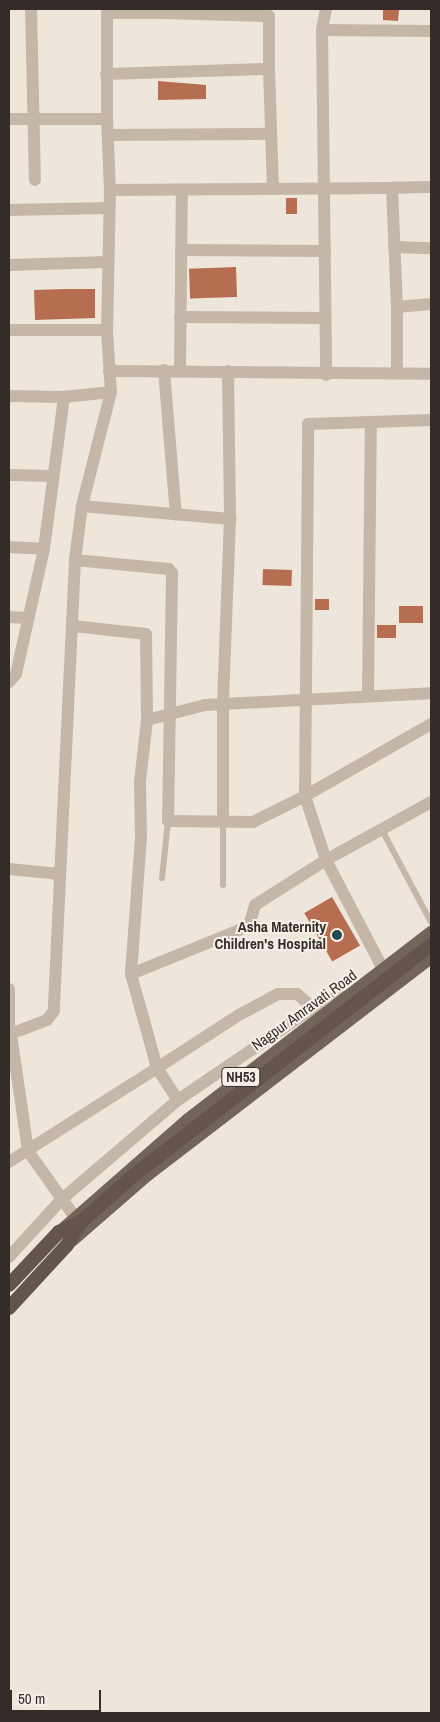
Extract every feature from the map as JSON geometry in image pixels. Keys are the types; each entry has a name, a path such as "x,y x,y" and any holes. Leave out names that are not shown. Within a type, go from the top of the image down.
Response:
{"highway":[{"path":"77,1219 431,945"},
{"name":"Nagpur Amravati Road","path":"9,1284 59,1232 77,1219"},
{"name":"Nagpur Amravati Road","path":"9,1308 68,1245 77,1219"}],"main road":[{"name":"Nagpur Amravati Road","path":"77,1219 188,1119 384,971 431,932"},
{"name":"Nagpur Amravati Road","path":"68,1245 148,1174 431,958"}],"street":[{"path":"32,9 36,120 35,180"},
{"path":"326,9 322,30 326,375"},
{"path":"10,1034 52,1017 75,560 82,506 111,392 107,330 108,208 110,190 106,74 107,11 224,11 271,17 269,69 273,189"},
{"path":"322,30 431,32"},
{"path":"106,74 269,69"},
{"path":"9,120 107,119"},
{"path":"108,136 271,134"},
{"path":"110,190 431,187"},
{"path":"392,188 397,306 397,373"},
{"path":"180,370 182,190"},
{"path":"9,210 108,208"},
{"path":"394,247 431,248"},
{"path":"181,250 325,251"},
{"path":"9,265 107,262"},
{"path":"397,306 431,304"},
{"path":"180,317 325,318"},
{"path":"9,330 107,330"},
{"path":"164,370 176,515"},
{"path":"109,371 180,370 326,375 431,374"},
{"path":"223,821 223,704 230,518 228,371"},
{"path":"9,396 64,397 111,392"},
{"path":"9,682 16,674 27,618 44,549 64,397"},
{"path":"384,971 326,860 305,796 303,699 308,424 431,420"},
{"path":"368,696 371,422"},
{"path":"9,475 54,476"},
{"path":"82,506 230,518"},
{"path":"9,547 44,549"},
{"path":"75,560 170,570 172,573 168,821 253,822 305,796 431,724"},
{"path":"9,618 27,618"},
{"path":"72,626 146,634 147,720 140,781 141,837 131,974 157,1068 178,1100"},
{"path":"147,720 205,705 431,693"},
{"path":"131,974 249,926 255,905 326,860 431,802"},
{"path":"9,870 60,874"},
{"path":"9,989 15,1111 28,1151 77,1219"},
{"path":"11,1159 28,1151 239,1015 278,994 297,994 313,1008"},
{"path":"9,1256 62,1199 178,1100 313,1008 335,998 351,996"}],"lane":[{"path":"162,878 168,821"},
{"path":"223,821 223,885"},
{"path":"382,830 431,922"}],"building":[{"path":"383,9 399,9 398,21 383,20"},
{"path":"158,81 206,85 206,99 158,100"},
{"path":"286,198 297,198 297,214 286,214"},
{"path":"236,267 237,297 190,299 189,269"},
{"path":"95,289 95,318 35,320 34,290"},
{"path":"263,569 292,570 291,586 262,585"},
{"path":"315,599 329,599 329,610 315,610"},
{"path":"399,606 423,606 423,623 399,623"},
{"path":"377,625 396,625 396,638 377,638"},
{"path":"332,897 360,945 332,961 304,913"}],"place":[{"name":"Asha Maternity Children's Hospital","path":"337,935"}]}
